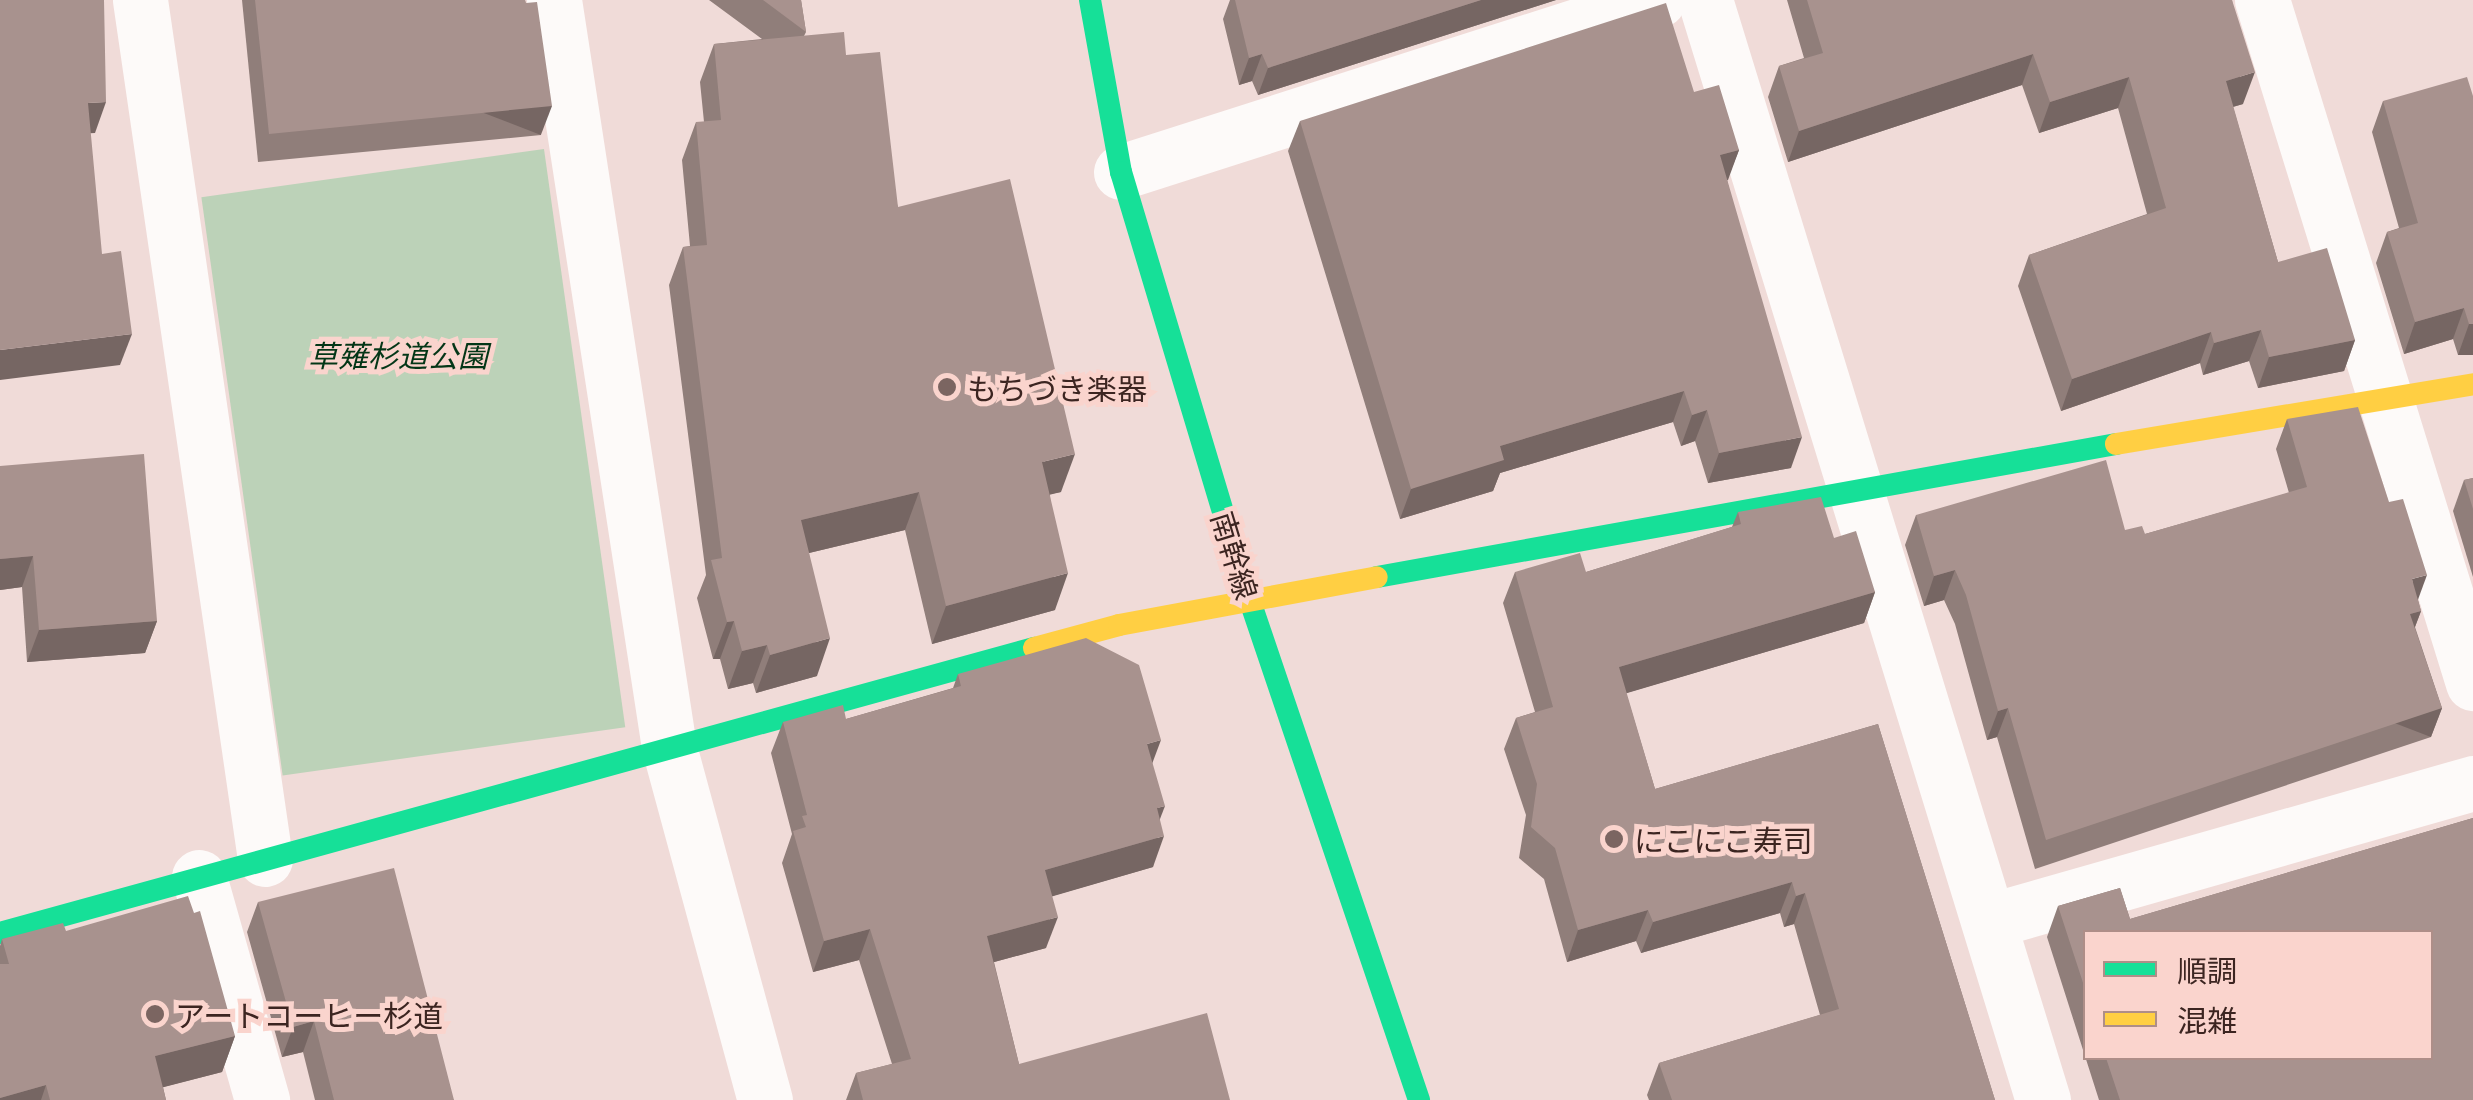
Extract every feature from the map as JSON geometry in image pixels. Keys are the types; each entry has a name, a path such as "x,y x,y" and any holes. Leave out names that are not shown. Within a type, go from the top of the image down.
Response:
{"street":[{"path":"140,0 265,858"},
{"path":"554,0 670,747 764,1100"},
{"name":"南幹線","path":"1090,0 1121,172 1250,601 1419,1100"},
{"path":"1121,172 1658,0"},
{"path":"1705,0 1859,488 2043,1100"},
{"path":"2262,0 2473,682"},
{"path":"0,932 1119,625 1859,488 2473,384"},
{"path":"1989,921 2473,783"},
{"path":"199,877 262,1100"}],"green space":[{"name":"草薙杉道公園","path":"544,149 625,727 283,775 201,197"}],"building":[{"path":"0,0 104,0 106,102 88,103 102,254 121,251 132,334 0,350"},
{"path":"255,0 537,2 552,106 269,134"},
{"path":"763,0 801,0 806,32"},
{"path":"1235,0 1481,0 1268,68 1262,54 1249,58"},
{"path":"1807,0 2232,0 2255,72 2226,81 2278,262 2327,248 2355,340 2269,357 2261,330 2214,343 2211,332 2072,379 2029,255 2166,208 2129,77 2050,102 2033,54 1799,131 1779,66 1823,53"},
{"path":"1666,3 1694,92 1719,85 1739,150 1720,155 1802,437 1719,453 1707,410 1692,415 1684,391 1500,446 1504,460 1411,489 1300,121"},
{"path":"844,32 846,55 880,52 898,207 1010,179 1075,454 1042,462 1068,573 946,606 919,492 801,520 830,638 770,655 767,645 742,651 734,621 727,622 711,560 722,558 683,247 707,245 696,122 721,120 714,44"},
{"path":"2467,77 2473,96 2473,324 2469,324 2464,308 2415,322 2387,232 2418,223 2383,101"},
{"path":"2358,407 2389,502 2403,499 2427,575 2412,579 2421,611 2410,614 2442,708 2046,840 2008,708 1998,711 1966,595 1955,570 1934,576 1916,515 2106,460 2125,530 2142,526 2145,534 2307,487 2287,419"},
{"path":"144,454 157,621 39,630 33,556 0,559 0,466"},
{"path":"2473,478 2473,509 2464,480"},
{"path":"1821,497 1834,538 1856,531 1875,592 1619,667 1655,789 1878,724 1995,1100 1672,1100 1659,1063 1839,1009 1805,893 1796,896 1792,882 1653,922 1648,910 1578,930 1555,848 1531,827 1537,784 1516,718 1553,707 1515,572 1580,553 1586,572 1741,524 1738,512"},
{"path":"1086,638 1139,665 1161,740 1147,744 1165,806 1157,808 1164,836 1045,870 1058,917 987,936 1019,1064 1207,1013 1230,1100 863,1100 856,1073 911,1059 870,929 824,941 793,831 806,827 802,816 807,815 783,722 843,705 846,719 961,686 958,674"},
{"path":"2473,818 2473,1100 2120,1100 2107,1060 2433,1060 2433,930 2083,930 2083,983 2058,906 2120,888 2130,919"},
{"path":"394,868 454,1100 334,1100 314,1021 293,1027 258,902"},
{"path":"188,896 194,913 200,911 235,1036 155,1056 166,1100 50,1100 46,1085 0,1098 0,964 9,964 2,939 63,923 66,931"}],"traffic: fast":[{"path":"1090,0 1121,172 1250,601 1419,1100"},
{"path":"1377,577 2116,444"},
{"path":"0,933 1034,648"}],"traffic: slow":[{"path":"2116,444 2473,384"},
{"path":"1034,648 1119,625 1377,577"}],"place":[{"name":"もちづき楽器","path":"947,387"},
{"name":"にこにこ寿司","path":"1614,839"},
{"name":"アートコーヒー杉道","path":"155,1014"}]}
